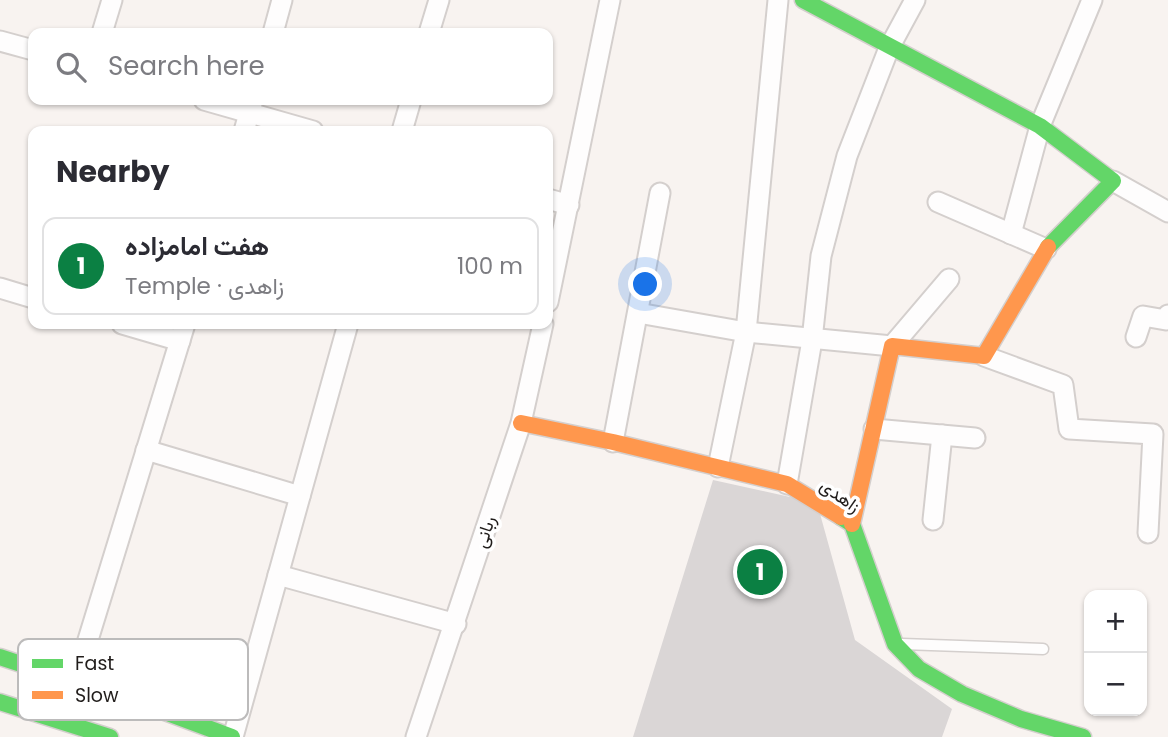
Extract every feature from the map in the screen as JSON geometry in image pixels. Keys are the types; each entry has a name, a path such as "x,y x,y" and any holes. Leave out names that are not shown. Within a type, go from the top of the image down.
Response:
{"street":[{"path":"104,28 112,0"},
{"path":"274,28 282,0"},
{"path":"431,28 439,0"},
{"path":"553,279 610,0"},
{"path":"718,467 746,332 778,0"},
{"path":"803,0 1040,126 1113,181 1167,209"},
{"path":"787,484 812,340 821,256 847,156 889,48 915,0"},
{"path":"1011,234 1040,126 1092,0"},
{"path":"0,41 28,49"},
{"path":"219,105 293,126"},
{"path":"403,126 410,105"},
{"path":"984,356 1046,249 1113,181"},
{"path":"614,442 660,193"},
{"path":"553,200 569,205"},
{"path":"938,202 1046,249"},
{"path":"852,524 892,346 949,279"},
{"path":"0,288 28,296"},
{"path":"638,313 746,332 984,356 1063,385 1069,429 1153,434 1148,533"},
{"path":"1136,337 1143,316 1166,320 1168,314"},
{"path":"88,639 182,332 160,329"},
{"path":"248,683 347,329"},
{"name":"ربانی","path":"416,737 521,423 542,329"},
{"name":"زاهدی","path":"521,423 614,442 787,484 852,524 895,644 919,669 962,694 1021,719 1083,737"},
{"path":"874,429 975,438"},
{"path":"933,520 942,435"},
{"path":"146,450 300,496"},
{"path":"278,575 456,624"},
{"path":"0,657 18,663"},
{"path":"0,702 18,708"},
{"path":"57,720 110,737"},
{"path":"162,720 181,729 233,737 238,720"}],"lane":[{"path":"895,644 1043,649"}],"building":[{"path":"713,480 817,503 855,640 952,709 942,737 633,737"}],"traffic: fast":[{"path":"803,0 1040,126 1113,181 1048,247"},
{"path":"841,517 852,524 895,644 919,669 962,694 1021,719 1083,737"},
{"path":"0,657 18,663"},
{"path":"0,702 18,708"},
{"path":"57,720 110,737"},
{"path":"186,720 232,737"}],"traffic: slow":[{"path":"852,524 892,346 984,356 1048,247"},
{"path":"521,423 787,484 841,517"}],"place":[{"name":"هفت امامزاده","path":"760,572"}]}
